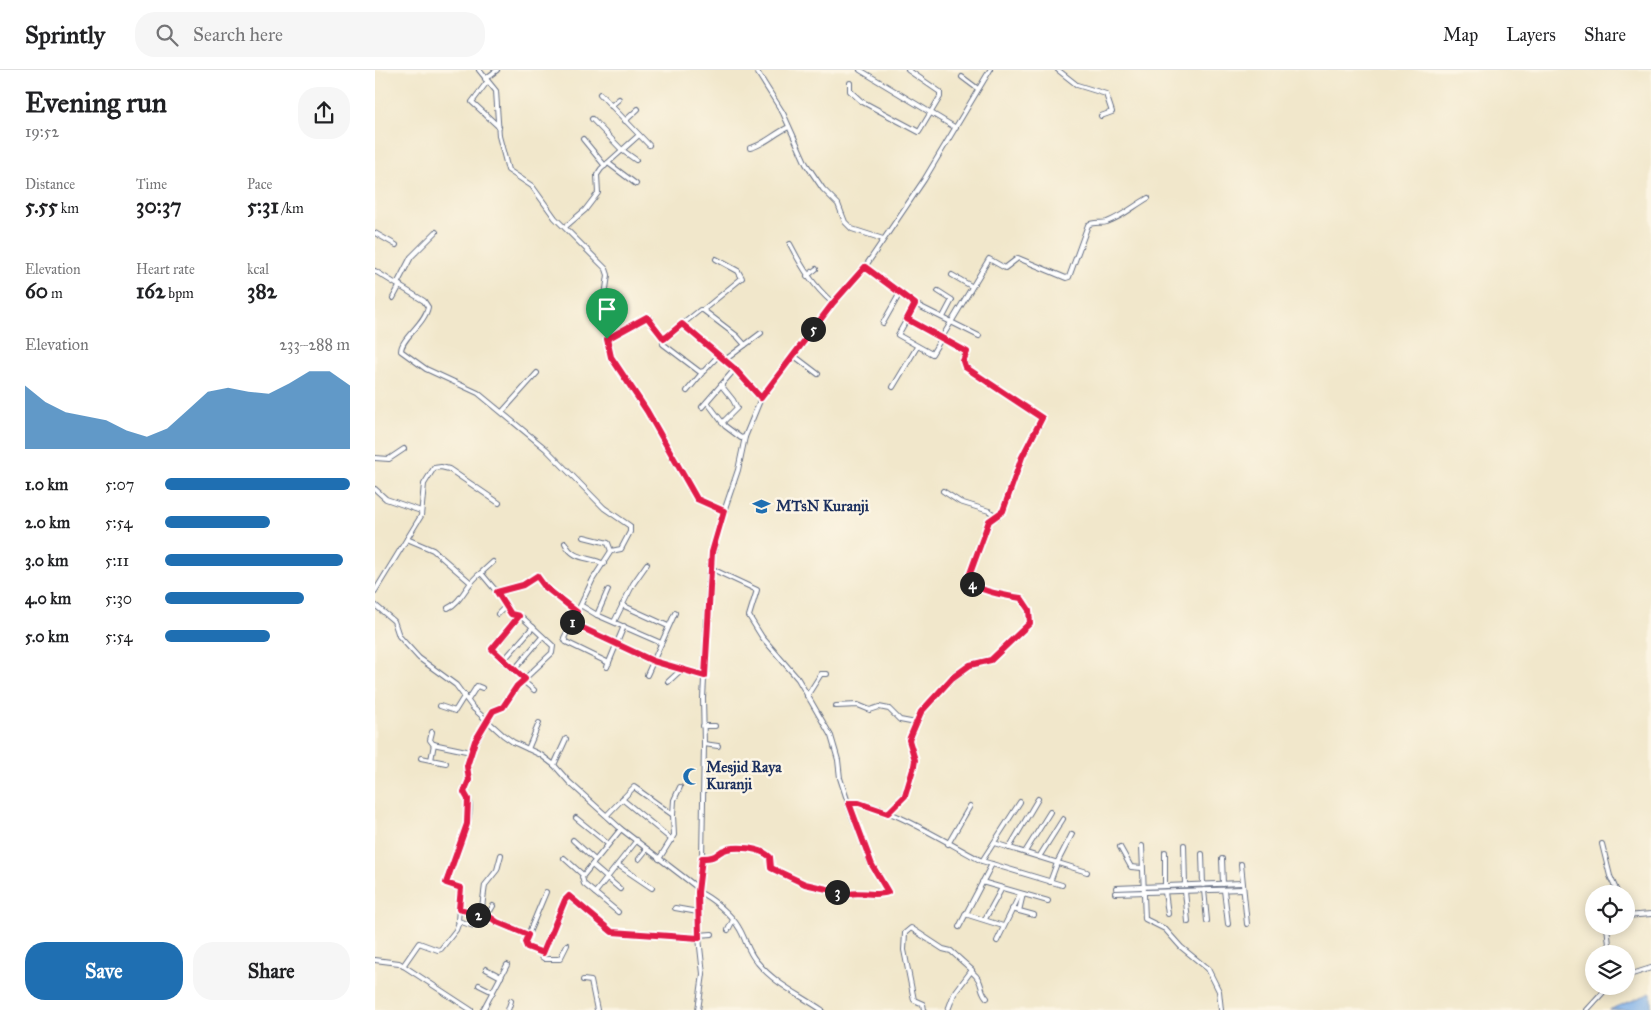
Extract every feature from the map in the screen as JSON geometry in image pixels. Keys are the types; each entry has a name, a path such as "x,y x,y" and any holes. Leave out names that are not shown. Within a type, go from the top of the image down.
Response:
{"street":[{"path":"479,70 495,91 500,142 509,170 532,186 547,210 606,269 608,275 605,296 607,339 611,357 647,411 697,499 724,511"},
{"path":"497,70 486,81 472,102 499,127"},
{"path":"756,70 783,113 806,164 823,189 838,204 847,225 883,239"},
{"path":"860,70 956,128"},
{"path":"850,83 850,91 861,101 919,132 931,114 940,92 908,70"},
{"path":"697,1010 703,974 699,936 698,890 702,858 703,726 710,568 712,552 745,438 761,398 833,303 865,267 925,180 990,70"},
{"path":"1058,70 1077,85 1106,94 1112,112 1101,116"},
{"path":"961,77 978,89"},
{"path":"600,94 649,145"},
{"path":"611,106 619,98"},
{"path":"625,121 638,109"},
{"path":"592,119 622,150 637,160"},
{"path":"750,148 760,145 776,133 789,127"},
{"path":"565,227 585,210 598,193 597,174 639,134"},
{"path":"583,139 607,164 636,184"},
{"path":"915,304 898,335 932,354 971,286 989,260 1005,268 1018,258 1066,278 1069,277 1088,225 1106,222 1129,212 1148,198"},
{"path":"393,298 411,257 437,232"},
{"path":"375,233 396,245"},
{"path":"790,244 807,276 817,289 833,303"},
{"path":"664,339 743,278 738,271 716,259"},
{"path":"865,267 915,304 979,336"},
{"path":"807,276 816,269"},
{"path":"375,271 424,301 428,307 423,320 403,344 401,351 426,370 476,392 546,449 604,508 630,526 630,532 621,549 611,551"},
{"path":"952,275 971,286"},
{"path":"938,291 952,300 961,303"},
{"path":"883,324 900,292"},
{"path":"943,317 952,300"},
{"path":"703,310 737,336 745,345"},
{"path":"607,339 648,317 664,339 663,344 702,373"},
{"path":"888,813 905,796 915,760 909,740 915,723 926,706 952,678 970,665 991,660 1030,623 1029,610 1021,598 999,595 973,584 968,579 989,521 1003,511 1022,457 1042,418 972,372 963,363 968,353 907,319"},
{"path":"682,324 735,369 761,398"},
{"path":"725,360 761,333"},
{"path":"893,387 917,347"},
{"path":"687,391 719,355"},
{"path":"793,355 818,374"},
{"path":"702,407 735,369"},
{"path":"502,412 537,373"},
{"path":"721,385 737,408 722,423"},
{"path":"707,402 722,423 736,436 745,438"},
{"path":"375,458 389,459 404,450"},
{"path":"375,591 407,539 421,511 424,484 431,471 438,467 449,469 499,503"},
{"path":"375,490 386,499 421,511"},
{"path":"943,492 960,502 989,511 997,517"},
{"path":"584,537 609,542 611,551 593,579 564,638 566,642 608,665 625,626"},
{"path":"407,539 433,550 470,582"},
{"path":"565,543 568,550 577,557 596,559 604,564"},
{"path":"448,608 454,604 470,582 493,562"},
{"path":"614,622 622,604 647,564"},
{"path":"702,858 715,858 729,848 759,851 770,857 771,868 805,884 846,894 885,893 888,891 872,865 849,803 840,778 834,743 798,679 751,621 749,611 757,596 757,590 710,568"},
{"path":"403,966 419,943 438,950 441,949 456,930 459,922 461,888 446,883 467,824 468,799 464,792 469,780 467,768 471,752 487,720 495,710 503,707 524,680 553,652 553,646 533,626 519,616 512,615 497,592 481,573"},
{"path":"497,592 523,585 537,576 545,587 577,612"},
{"path":"597,615 608,590"},
{"path":"622,604 669,626"},
{"path":"375,605 394,621 399,636 419,658 435,672 450,680 487,720 508,739 528,748 554,765 569,782 621,829 707,897 733,920 740,929 748,951 780,985 822,1010"},
{"path":"498,614 506,606"},
{"path":"581,606 661,643"},
{"path":"647,675 675,613"},
{"path":"519,616 492,648 534,690"},
{"path":"572,623 653,661 705,676"},
{"path":"503,661 533,626"},
{"path":"514,670 543,637"},
{"path":"668,682 682,669"},
{"path":"807,696 821,674 827,674"},
{"path":"468,700 477,686 483,688"},
{"path":"440,706 455,711 465,695"},
{"path":"836,706 858,705 870,710 880,707 893,711 900,720 915,723"},
{"path":"528,748 539,724"},
{"path":"703,726 715,726"},
{"path":"432,732 430,740 434,744 471,752"},
{"path":"554,765 566,739"},
{"path":"431,760 434,744"},
{"path":"704,744 717,746"},
{"path":"421,758 446,763"},
{"path":"607,816 634,787 673,815"},
{"path":"659,859 672,840 674,800 680,787"},
{"path":"622,799 672,840"},
{"path":"1009,848 1038,799"},
{"path":"982,861 1020,802"},
{"path":"849,803 859,803 888,813 982,861 1062,885"},
{"path":"948,844 970,806"},
{"path":"1025,852 1050,812"},
{"path":"576,818 608,844"},
{"path":"1039,857 1063,818"},
{"path":"618,912 583,882 583,875 621,829"},
{"path":"1050,882 1057,863 1072,834"},
{"path":"573,840 595,860"},
{"path":"595,893 637,840"},
{"path":"994,843 1087,872"},
{"path":"1602,844 1614,885"},
{"path":"1142,846 1142,887 1145,919 1165,929 1181,946 1208,969 1219,991 1221,1010"},
{"path":"1184,846 1185,885"},
{"path":"1120,847 1131,867 1142,868"},
{"path":"639,859 647,848"},
{"path":"1165,852 1165,886"},
{"path":"1202,854 1203,885"},
{"path":"481,915 485,885 497,870 501,855"},
{"path":"565,858 583,875"},
{"path":"1222,859 1223,884"},
{"path":"592,864 620,889"},
{"path":"959,927 992,864"},
{"path":"1241,864 1247,924"},
{"path":"618,865 652,888"},
{"path":"982,882 1048,901"},
{"path":"1116,888 1242,884"},
{"path":"985,919 1002,888"},
{"path":"1115,893 1243,889"},
{"path":"1204,890 1207,921"},
{"path":"1224,890 1228,924"},
{"path":"1185,891 1188,922"},
{"path":"543,953 526,946 528,935 546,892"},
{"path":"1165,892 1168,914"},
{"path":"997,941 1012,909 1022,894"},
{"path":"1019,911 1022,894"},
{"path":"567,945 559,959 544,959 543,953 565,900 569,896 612,932 699,936 712,934"},
{"path":"487,916 493,906"},
{"path":"675,908 698,912"},
{"path":"459,909 487,916 528,935"},
{"path":"1012,909 1034,915"},
{"path":"965,914 1003,926"},
{"path":"1635,915 1651,914"},
{"path":"728,930 733,920"},
{"path":"459,922 473,926"},
{"path":"924,1010 923,1004 914,1000 904,947 907,930 913,928 943,949 951,951 981,981 984,996 987,998"},
{"path":"375,960 395,961 471,1010"},
{"path":"483,1010 507,965"},
{"path":"1635,973 1651,968"},
{"path":"486,969 501,977"},
{"path":"948,1010 954,994 972,972"},
{"path":"583,980 591,981 597,1010"},
{"path":"437,987 439,981"},
{"path":"479,985 493,992"},
{"path":"1587,1010 1601,995"},
{"path":"508,1010 511,1000"},
{"path":"454,1007 457,1002"}],"water":[{"path":"1651,993 1651,1010 1609,1010"}],"place":[{"name":"MTsN Kuranji","path":"762,506"},
{"name":"Mesjid Raya Kuranji","path":"692,776"}],"route":[{"path":"865,267 915,304 907,319 967,352 968,354 963,361 965,367 989,381 1026,409 1042,418 1022,457 1003,511 989,521 968,579 970,583 999,595 1021,598 1029,610 1030,623 991,660 986,663 970,665 952,678 921,712 909,740 909,746 915,760 905,796 901,802 893,806 888,813 859,803 849,803 872,865 888,891 885,893 877,895 856,892 846,894 805,884 771,868 770,857 767,854 759,851 729,848 715,858 702,858 698,892 699,938 612,932 569,896 565,900 543,953 526,946 525,942 528,935 497,922 490,917 459,909 461,888 446,884 452,860 459,849 467,824 469,814 468,799 464,792 469,780 467,766 475,741 493,711 502,709 517,686 525,679 492,649 519,616 515,617 511,614 497,592 500,589 523,585 537,576 545,587 564,600 573,611 577,612 572,623 653,661 705,676 710,568 712,552 724,511 704,504 697,499 647,411 611,357 607,339 647,317 664,339 682,324 735,369 761,398 784,365 833,303 865,267"}]}
